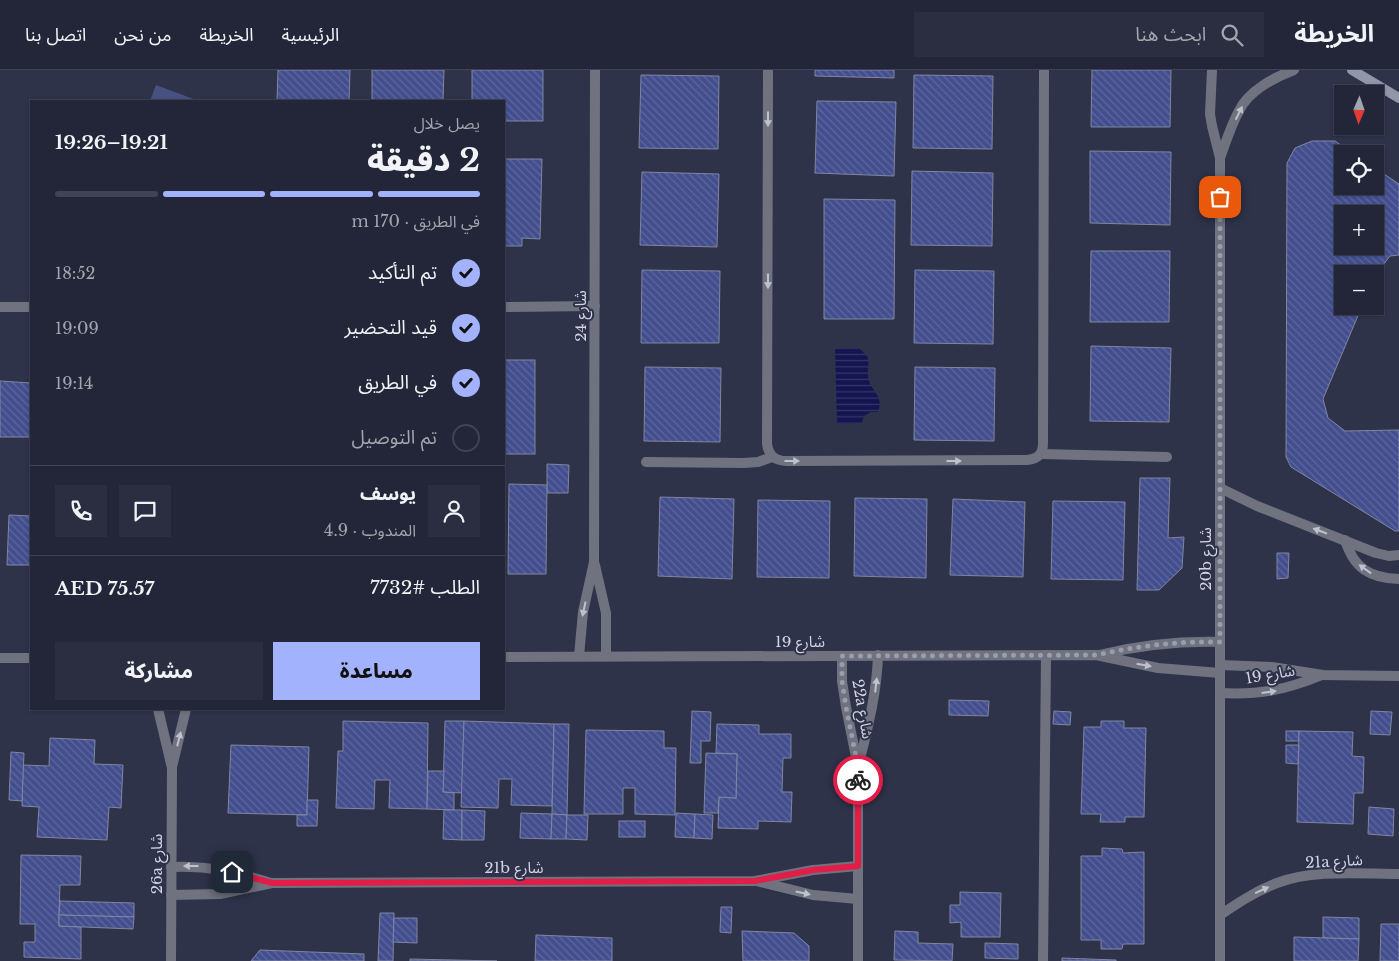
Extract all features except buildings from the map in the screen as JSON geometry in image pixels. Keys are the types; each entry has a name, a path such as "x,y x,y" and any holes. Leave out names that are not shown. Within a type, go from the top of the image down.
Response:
{"street":[{"name":"شارع 24","path":"594,562 595,70"},
{"path":"768,70 767,444 768,451 772,457 779,461 1035,460 1041,454 1043,443 1044,70"},
{"name":"20b شارع","path":"1212,70 1210,114 1220,158 1220,961"},
{"name":"20b شارع","path":"1220,158 1242,106 1261,87 1277,76 1294,70"},
{"path":"1352,70 1399,98"},
{"path":"505,306 595,306"},
{"path":"0,307 30,307"},
{"path":"1041,454 1166,457"},
{"path":"646,462 743,464 758,462 772,457"},
{"path":"1220,488 1257,506 1376,553 1389,556 1399,555"},
{"path":"1345,540 1350,554 1359,566 1372,574 1386,579 1399,579"},
{"path":"579,656 583,612 594,562"},
{"path":"594,562 606,613 608,635 606,656"},
{"name":"شارع 19","path":"1096,655 1158,644 1189,641 1220,642"},
{"name":"22a شارع","path":"858,767 873,707 878,655"},
{"path":"1043,961 1046,655"},
{"name":"شارع 19","path":"505,656 1096,655 1158,668 1220,669 1272,667 1323,675 1399,676"},
{"name":"22a شارع","path":"842,656 842,681 858,767 858,961"},
{"path":"0,658 30,658"},
{"name":"شارع 19","path":"1220,693 1247,694 1273,692 1323,675"},
{"name":"26a شارع","path":"158,710 172,768"},
{"name":"26a شارع","path":"170,961 172,768 186,710"},
{"name":"21b شارع","path":"171,867 196,866 220,869 272,883"},
{"name":"21b شارع","path":"171,895 220,894 272,883 755,881 813,870 858,866"},
{"name":"21a شارع","path":"1220,915 1248,896 1279,883 1311,875 1399,874"},
{"name":"21b شارع","path":"755,881 813,895 858,899"}],"shaded area":[{"path":"156,85 196,100 150,100"},
{"path":"859,348 867,356 869,381 880,401 880,406 878,412 871,412 864,416 862,423 837,424 835,349"}],"way so far":[{"path":"858,780 858,767 842,681 842,656 1096,655 1158,644 1189,641 1220,642 1220,197"}],"route":[{"path":"232,872 272,883 755,881 784,874 858,866 858,780"}]}
